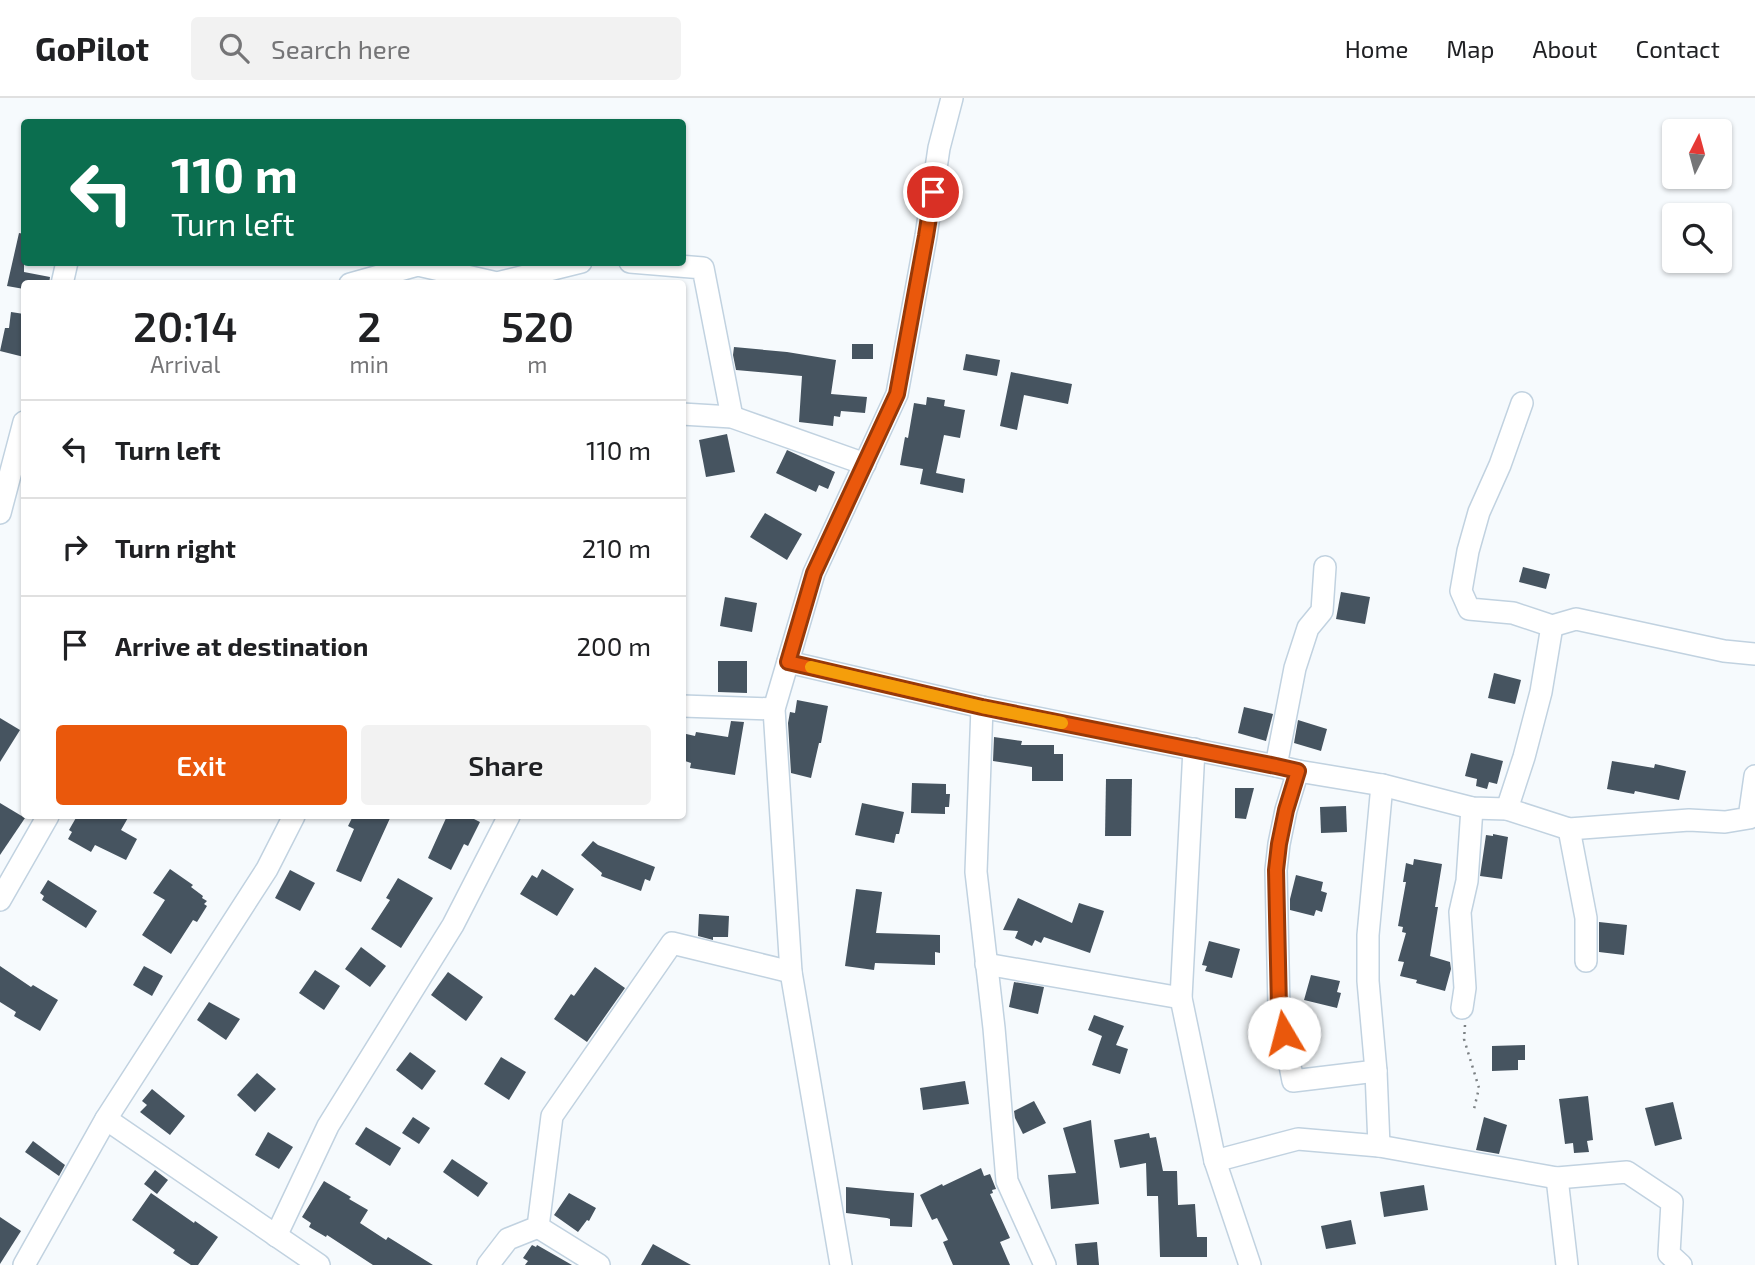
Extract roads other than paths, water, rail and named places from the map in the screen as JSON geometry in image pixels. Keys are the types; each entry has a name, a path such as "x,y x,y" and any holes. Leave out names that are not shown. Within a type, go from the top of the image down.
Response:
{"street":[{"path":"841,1265 791,972 774,709 814,573 897,394 939,148 952,98"},
{"path":"364,280 414,266"},
{"path":"422,266 484,280"},
{"path":"509,280 565,266"},
{"path":"679,266 703,268 732,417"},
{"path":"1522,403 1500,465 1479,512 1468,551 1461,591 1469,609 1513,613 1552,626 1576,620 1724,651 1755,654"},
{"path":"686,414 732,417 865,464"},
{"path":"0,513 21,433"},
{"path":"1276,766 1296,668 1308,628 1322,611 1325,566"},
{"path":"1507,809 1541,692 1552,626"},
{"path":"788,662 982,707 1298,771 1382,785 1472,808 1507,809 1569,829 1689,820 1725,822 1749,818 1755,776"},
{"path":"686,706 774,709"},
{"path":"982,707 976,872 1007,1181 1045,1265"},
{"path":"1194,749 1181,998 1215,1161 1250,1265"},
{"path":"1298,771 1286,810 1276,870 1279,1009 1293,1081 1376,1072"},
{"path":"1379,1146 1368,981 1368,935 1382,785"},
{"path":"1462,1008 1465,988 1460,912 1466,881 1472,808"},
{"path":"0,900 46,819"},
{"path":"24,1265 106,1119 267,869 292,819"},
{"path":"276,1236 328,1126 453,925 507,819"},
{"path":"1569,829 1586,918 1586,961"},
{"path":"538,1227 552,1116 672,943 791,972"},
{"path":"986,964 1181,998"},
{"path":"106,1119 319,1265"},
{"path":"1215,1161 1298,1139 1379,1146 1557,1178 1627,1172 1672,1202 1670,1254 1681,1265"},
{"path":"1557,1178 1567,1265"},
{"path":"488,1265 508,1239 538,1227"},
{"path":"538,1227 599,1265"}]}
